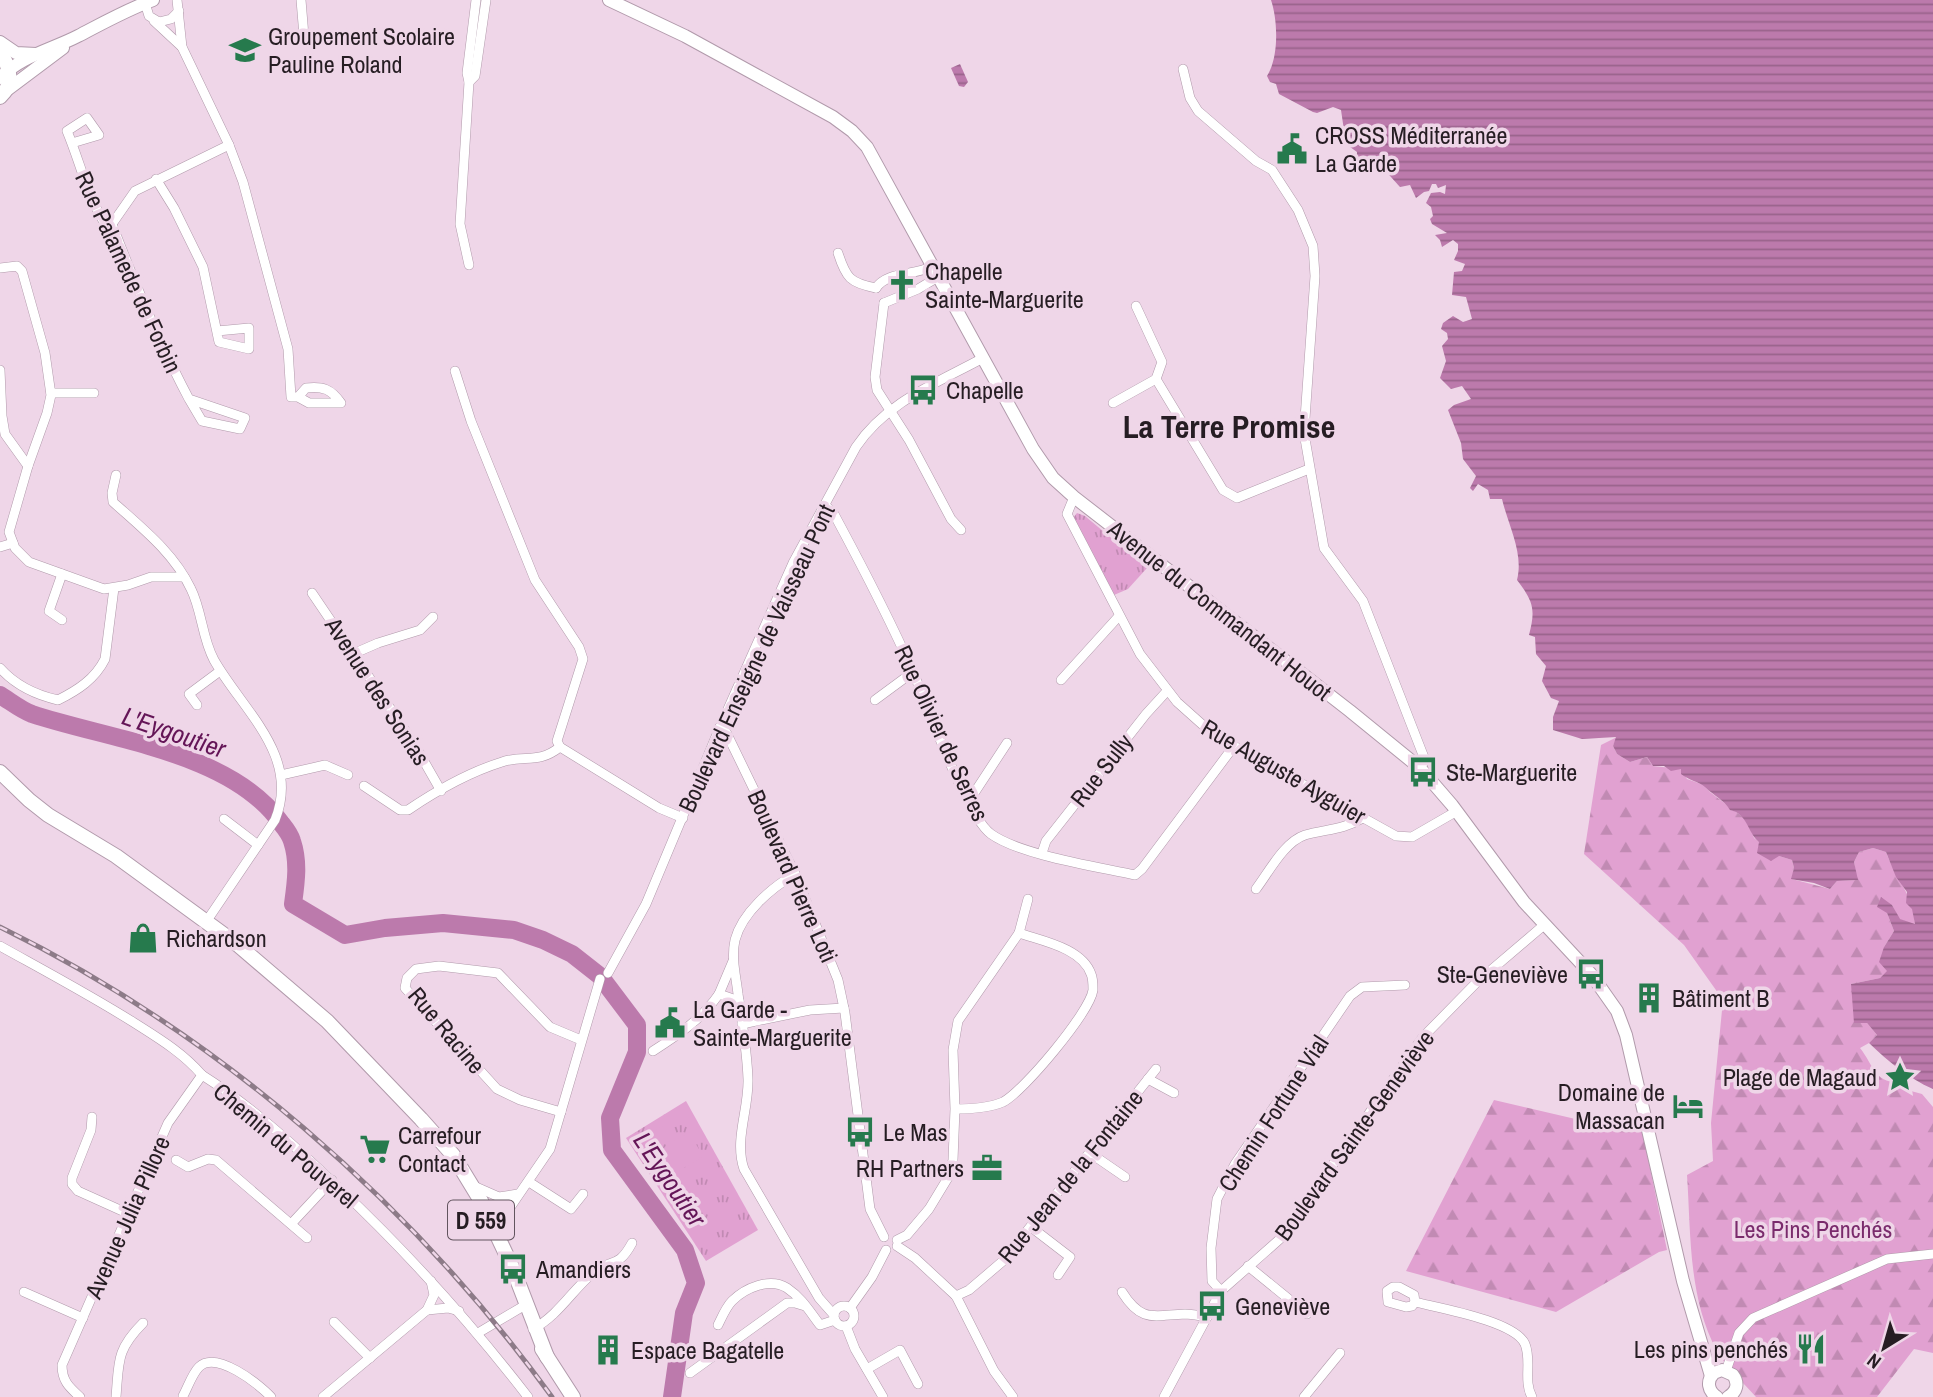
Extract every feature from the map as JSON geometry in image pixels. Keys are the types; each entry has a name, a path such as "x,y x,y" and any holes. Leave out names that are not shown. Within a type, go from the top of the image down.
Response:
{"main road":[{"name":"Avenue du Commandant Houot","path":"609,0 685,36 845,125 867,147 1033,449 1054,478 1074,498 1420,768 1457,811 1502,874 1544,925 1591,974 1617,1012 1626,1035 1695,1324 1720,1372"},
{"path":"5,79 40,53 149,1"},
{"path":"5,79 30,74 78,36"},
{"path":"0,41 16,54 40,53"},
{"path":"0,52 5,79"},
{"name":"D 559","path":"0,772 48,815 116,856 243,949 351,1044 453,1155 499,1238 523,1306"},
{"name":"D 559","path":"396,1095 482,1206 533,1329 547,1357 573,1397"},
{"path":"1712,1395 1709,1383 1720,1372 1734,1375 1736,1394"}],"street":[{"path":"177,0 182,47 229,145 243,182 289,349 295,397"},
{"path":"301,0 304,36"},
{"path":"469,265 460,223 469,82 467,73 476,0"},
{"path":"469,82 475,76 485,0"},
{"path":"149,1 153,19 158,26 182,47"},
{"path":"153,19 163,22 179,11"},
{"path":"1183,69 1189,98 1198,111 1256,161 1272,170 1298,210 1313,246 1315,276 1304,433 1325,548 1363,601 1424,760 1420,768"},
{"name":"Rue Palamede de Forbin","path":"72,143 96,209 104,222 112,224 149,318 189,399 201,421 240,429 245,418 189,399"},
{"path":"112,224 135,191 229,145"},
{"path":"156,179 174,208 203,267 218,331"},
{"path":"838,253 848,277 861,285 876,288"},
{"path":"0,268 17,266 22,271 45,353 51,393 9,532 13,544 29,562 104,589 151,577 184,577"},
{"path":"876,288 885,279 935,272"},
{"path":"884,303 918,289 935,272"},
{"path":"876,288 877,295 884,303 875,384 909,440 951,519 961,530"},
{"path":"1113,404 1156,379 1162,362 1136,306"},
{"name":"Boulevard Enseigne de Vaisseau Pont","path":"499,1238 505,1215 550,1149 581,1040 604,976 646,904 720,727 793,563 864,434 889,410 983,358"},
{"path":"0,370 5,434 28,466"},
{"path":"455,371 471,421 535,580 579,647 583,659 557,741 560,747 659,808 682,818"},
{"path":"1156,379 1223,490 1237,498 1310,469"},
{"path":"51,393 94,393"},
{"path":"116,475 113,502 162,547 184,577 192,590 209,650 220,671 275,752 281,775 282,803 275,820 206,922"},
{"name":"Rue Auguste Ayguier","path":"1074,498 1067,514 1119,616 1140,654 1167,691 1193,717 1234,746 1396,836 1412,837 1457,811"},
{"name":"Rue Olivier de Serres","path":"825,505 834,514 876,590 954,773 980,823 1003,841 1042,853 1135,874 1142,869 1234,746"},
{"path":"0,547 13,544"},
{"path":"62,574 49,611 62,621"},
{"path":"0,668 8,677 39,696 58,700 81,688 100,670 105,659 114,588"},
{"name":"Avenue des Sonias","path":"312,593 413,742 441,791"},
{"path":"1061,680 1119,616"},
{"path":"355,653 420,630 433,617"},
{"path":"197,705 189,694 220,671"},
{"path":"875,700 913,672"},
{"name":"Rue Sully","path":"1042,853 1046,841 1076,802 1167,691"},
{"name":"Boulevard Pierre Loti","path":"720,727 726,732 795,874 838,980 870,1209 884,1237"},
{"path":"969,801 1007,743"},
{"path":"364,786 400,810 408,810 486,768 506,760 533,760 560,747"},
{"path":"281,775 325,765 348,775"},
{"path":"1256,888 1291,843 1302,836 1349,827 1363,818"},
{"path":"224,819 258,845"},
{"path":"795,874 749,913 735,942 733,961 743,1024 748,1081 741,1161 819,1298 839,1325 846,1326 852,1322 854,1317 850,1308"},
{"path":"886,1251 892,1251 929,1209 949,1176 953,1160 955,1109 953,1050 958,1021 1019,933 1028,899"},
{"name":"Boulevard Sainte-Geneviève","path":"1164,1397 1221,1291 1248,1266 1271,1250 1288,1230 1423,1037 1476,983 1544,925"},
{"path":"955,1109 970,1109 1003,1102 1028,1083 1093,992 1092,976 1084,962 1064,949 1019,933"},
{"name":"Chemin du Pouverel","path":"0,946 110,1008 190,1061 202,1075 296,1146 431,1280 478,1333 528,1397"},
{"path":"653,1051 694,1023 710,1007 719,994 733,961"},
{"name":"Rue Racine","path":"561,1112 520,1100 497,1089 405,988 407,978 416,969 439,965 498,974 550,1027 581,1040"},
{"name":"Chemin Fortune Vial","path":"1221,1291 1212,1281 1211,1248 1217,1199 1235,1164 1350,996 1362,987 1405,985"},
{"path":"719,994 739,1001"},
{"path":"743,1024 810,1010 844,1008"},
{"name":"Rue Jean de la Fontaine","path":"956,1296 969,1290 1003,1261 1156,1069"},
{"name":"Avenue Julia Pillore","path":"80,1397 67,1386 62,1365 168,1123 202,1075"},
{"name":"Rue Jean de la Fontaine","path":"1148,1079 1174,1093"},
{"path":"92,1117 91,1130 72,1184 78,1191 129,1214"},
{"path":"1090,1153 1125,1177"},
{"path":"176,1160 188,1167 208,1159 216,1160 307,1238"},
{"path":"292,1223 332,1180"},
{"path":"529,1182 571,1209 583,1194"},
{"path":"505,1215 497,1219 482,1206 499,1197 518,1194"},
{"path":"1031,1227 1070,1257 1058,1275"},
{"path":"886,1251 881,1243 884,1237 891,1235 956,1296 995,1371 1013,1397"},
{"path":"533,1329 552,1318 595,1271 620,1261 632,1242"},
{"path":"850,1308 886,1251"},
{"path":"1720,1372 1739,1333 1756,1316 1887,1259 1933,1254"},
{"path":"1248,1266 1307,1314"},
{"path":"323,1397 427,1310 434,1296 431,1280"},
{"path":"718,1325 730,1303 761,1284 774,1283 786,1287 810,1309 820,1325 834,1318 840,1307 850,1308"},
{"path":"24,1292 83,1318"},
{"path":"1122,1292 1128,1302 1145,1314 1157,1318 1187,1314 1207,1317"},
{"path":"1415,1302 1503,1326 1517,1334 1525,1344 1528,1389 1532,1397"},
{"path":"690,1373 787,1303 810,1309"},
{"path":"478,1333 523,1306"},
{"path":"427,1310 448,1308 459,1311"},
{"path":"334,1322 370,1358"},
{"path":"116,1397 118,1362 130,1336 143,1323"},
{"path":"846,1326 883,1397"},
{"path":"867,1369 900,1350 918,1384"},
{"path":"1304,1397 1340,1353"},
{"path":"183,1396 199,1367 207,1362 218,1362 243,1374 271,1397"}],"green space":[{"path":"1077,513 1085,516 1147,568 1128,589 1114,595 1073,518"},
{"name":"Les Pins Penchés","path":"1617,737 1613,746 1617,754 1630,762 1647,757 1653,766 1681,769 1687,779 1704,785 1731,810 1743,817 1754,838 1779,856 1792,860 1792,879 1830,889 1837,881 1857,880 1854,862 1859,852 1873,848 1886,852 1912,906 1915,925 1899,919 1892,905 1887,913 1894,931 1884,947 1888,971 1880,978 1851,984 1867,1023 1877,1035 1860,1048 1872,1068 1880,1077 1902,1082 1911,1091 1922,1094 1933,1107 1933,1353 1914,1349 1877,1397 1756,1397 1725,1363 1708,1331 1693,1265 1687,1175 1713,1161 1711,1123 1723,1000 1684,945 1584,854 1601,745"},
{"path":"1494,1100 1584,1121 1640,1120 1667,1250 1659,1252 1556,1312 1406,1271"},
{"path":"686,1101 758,1230 706,1261 626,1138"},
{"path":"662,1126 671,1140 645,1156 636,1142"},
{"path":"689,1132 703,1156 658,1184 643,1161"}],"shaded area":[{"path":"1271,0 1933,0 1933,1089 1899,1069 1869,1043 1877,1035 1867,1023 1854,1023 1851,984 1880,978 1887,971 1879,962 1894,931 1887,913 1877,907 1881,897 1892,905 1900,919 1915,924 1912,909 1906,903 1907,892 1896,877 1886,852 1873,848 1859,852 1854,862 1858,880 1837,881 1830,889 1791,879 1794,868 1792,860 1779,856 1771,861 1757,853 1759,842 1744,819 1703,785 1681,774 1681,769 1671,771 1664,766 1653,766 1647,757 1630,762 1617,754 1613,746 1616,737 1582,739 1553,730 1553,717 1559,701 1551,698 1542,681 1546,666 1536,654 1535,637 1529,635 1532,606 1517,580 1517,549 1502,499 1490,499 1488,490 1478,484 1473,491 1470,488 1476,476 1463,459 1461,443 1448,410 1471,399 1462,386 1451,389 1440,378 1446,361 1442,346 1448,339 1447,333 1441,329 1443,323 1453,316 1463,322 1472,319 1466,297 1452,295 1454,272 1462,271 1465,264 1454,260 1458,244 1453,240 1442,247 1435,235 1447,233 1432,224 1431,207 1426,203 1431,193 1445,194 1446,185 1438,188 1436,184 1432,184 1429,191 1416,198 1410,185 1400,187 1384,172 1362,174 1356,167 1357,152 1346,144 1341,110 1333,107 1313,112 1279,94 1276,84 1270,82 1267,76 1274,59 1276,39"},
{"path":"960,64 968,82 964,87 959,86 951,68"}],"waterway":[{"name":"L'Eygoutier","path":"0,695 32,714 167,752 201,764 232,780 259,799 290,836 296,864 293,904 345,935 443,923 514,930 572,954 600,976 637,1025 637,1052 610,1118 612,1150 685,1250 696,1283 684,1313 672,1397"}],"railway":[{"path":"0,927 80,970 158,1018 233,1071 304,1129 372,1190 436,1256 496,1325 552,1397"}],"place":[{"name":"Groupement Scolaire Pauline Roland","path":"245,50"},
{"name":"CROSS Méditerranée La Garde","path":"1292,149"},
{"name":"Chapelle Sainte-Marguerite","path":"902,285"},
{"name":"Chapelle","path":"923,390"},
{"name":"Ste-Marguerite","path":"1423,772"},
{"name":"Richardson","path":"143,938"},
{"name":"Ste-Geneviève","path":"1591,974"},
{"name":"Bâtiment B","path":"1649,998"},
{"name":"La Garde - Sainte-Marguerite","path":"670,1023"},
{"name":"Plage de Magaud","path":"1900,1077"},
{"name":"Domaine de Massacan","path":"1688,1106"},
{"name":"Le Mas","path":"860,1132"},
{"name":"Carrefour Contact","path":"375,1149"},
{"name":"RH Partners","path":"987,1168"},
{"name":"Amandiers","path":"513,1269"},
{"name":"Geneviève","path":"1212,1306"},
{"name":"Les pins penchés","path":"1811,1349"},
{"name":"Espace Bagatelle","path":"608,1350"}],"district":[{"name":"La Terre Promise","path":"1229,426"}]}
